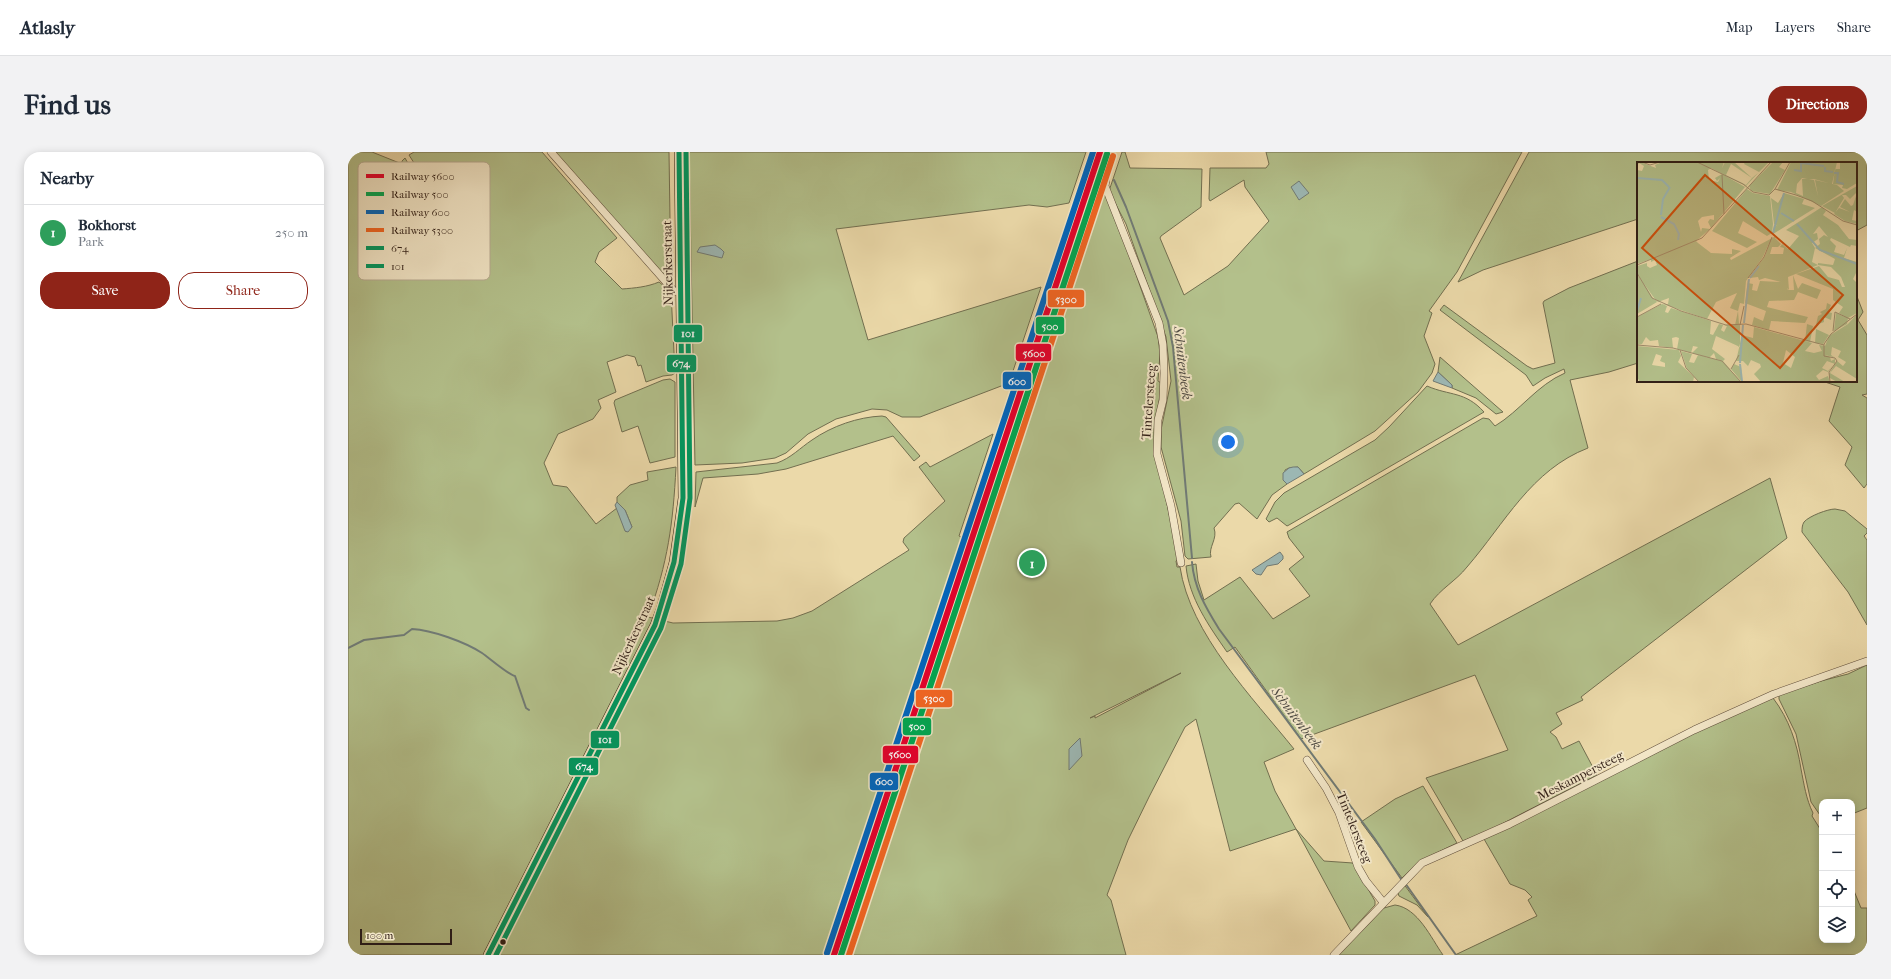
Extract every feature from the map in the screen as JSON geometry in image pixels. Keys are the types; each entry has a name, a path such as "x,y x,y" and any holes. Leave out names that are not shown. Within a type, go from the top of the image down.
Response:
{"main road":[{"name":"Nijkerkerstraat","path":"488,955 651,632 661,609 674,562 683,498 679,152"}],"street":[{"path":"551,152 674,291 680,292"},
{"name":"Tintelersteeg","path":"1106,180 1105,186 1159,323 1163,345 1163,400 1158,420 1157,454 1171,506 1181,563"},
{"name":"Meskampersteeg","path":"1334,955 1383,902 1422,863 1510,824 1694,730 1774,694 1867,661"},
{"name":"Tintelersteeg","path":"1306,760 1326,788 1337,808 1358,867 1370,886 1383,902"}],"green space":[{"path":"348,152 372,152 397,162 358,162 358,280 490,280 490,162 413,162 409,155 414,152 542,152 617,238 599,252 595,262 622,289 636,288 659,282 671,292 675,373 646,382 641,365 638,366 635,357 627,355 607,362 616,392 598,400 601,408 593,419 558,434 544,463 553,485 567,487 596,524 617,508 626,532 632,527 625,510 617,502 617,497 630,485 648,480 647,472 676,467 671,525 665,560 648,617 673,623 777,621 793,618 812,611 909,550 903,542 904,538 945,501 919,467 926,462 930,467 993,434 959,536 977,545 1101,180 1115,215 1158,337 1160,354 1158,381 1161,383 1154,428 1155,449 1179,559 1176,561 1177,567 1180,567 1186,592 1196,617 1210,641 1225,664 1294,749 1264,762 1275,791 1296,829 1230,851 1196,719 1185,727 1149,797 1128,840 1107,895 1111,900 1126,955 830,955 831,953 841,951 843,943 830,945 827,955 348,955","holes":["1181,673 1095,718 1095,716 1090,718"]},
{"path":"552,152 669,152 671,286"},
{"path":"689,152 1086,152 1069,203 1047,207 1029,205 836,229 868,340 1041,287 1009,383 920,417 902,417 887,410 872,409 836,419 808,434 786,453 775,458 742,463 695,465"},
{"path":"1122,152 1125,152 1130,168 1202,169 1201,207 1160,238 1184,295 1228,266 1269,221 1245,187 1244,180 1210,201 1210,168 1266,168 1269,164 1266,152 1522,152 1457,272 1429,311 1432,313 1424,336 1435,364 1432,373 1418,392 1375,431 1304,474 1298,467 1285,470 1285,482 1287,484 1272,495 1257,519 1239,503 1235,504 1214,528 1215,536 1210,553 1211,557 1188,559 1185,556 1181,521 1161,447 1161,430 1171,381 1166,337 1126,224 1109,191"},
{"path":"1529,152 1867,152 1867,225 1857,230 1857,162 1637,162 1637,219 1483,270 1458,282"},
{"path":"405,158 407,162 402,162 402,161"},
{"path":"1637,261 1637,363 1609,372 1570,380 1588,448 1568,458 1550,470 1535,484 1520,499 1463,572 1438,594 1430,604 1458,645 1770,478 1787,538 1581,697 1583,700 1556,713 1562,724 1550,732 1556,737 1562,749 1579,741 1597,775 1488,831 1463,841 1426,778 1508,750 1475,675 1301,739 1235,647 1227,652 1213,632 1191,589 1186,566 1196,564 1198,581 1204,600 1240,577 1273,619 1310,596 1289,569 1304,557 1289,538 1287,532 1483,418 1489,419 1495,426 1513,413 1546,384 1565,373 1564,369 1545,378 1533,386 1526,375 1440,310 1444,305 1533,369 1555,363 1543,303 1544,301 1569,288"},
{"path":"1857,297 1863,312 1858,320 1867,335 1867,394 1862,395 1867,398 1867,484 1864,488 1845,465 1852,447 1829,421 1840,387 1825,382 1857,382"},
{"path":"1440,357 1503,412 1496,414 1476,398 1452,388 1452,385 1438,372"},
{"path":"670,379 675,382 675,457 650,463 638,426 622,432 614,403 615,400 663,380"},
{"path":"1427,386 1464,397 1477,405 1484,412 1287,526 1277,518 1269,522 1266,519 1275,502 1284,493 1375,440"},
{"path":"882,416 886,417 920,456 914,461 893,436 786,469 758,474 703,478 695,507 696,472 777,463 791,456 828,430 855,420"},
{"path":"1835,509 1845,511 1867,529 1867,533 1864,536 1867,540 1867,625 1848,592 1802,532 1804,522 1810,517"},
{"path":"1867,665 1867,808 1855,813 1855,799 1819,799 1819,814 1811,802 1796,734 1779,699 1779,695 1848,674"},
{"path":"1773,698 1779,706 1792,732 1804,786 1813,813 1812,816 1819,827 1819,943 1855,943 1855,893 1861,908 1867,908 1867,955 1455,955 1537,916 1528,900 1532,897 1525,890 1510,884 1484,839 1709,725"},
{"path":"1423,786 1457,843 1420,861 1402,878 1361,822 1395,799"},
{"path":"1296,829 1324,861 1353,863 1375,901 1375,905 1351,931"},
{"path":"1403,883 1428,917 1417,905 1399,896 1398,893"},
{"path":"1395,905 1403,907 1417,918 1429,932 1443,955 1338,955 1384,908"}],"water":[{"path":"1299,181 1309,193 1299,200 1291,187"},
{"path":"715,245 724,252 722,258 697,252 700,247"},
{"path":"1438,372 1452,385 1452,388 1433,381"},
{"path":"1298,467 1304,474 1287,484 1283,480 1283,473 1289,468"},
{"path":"617,502 625,510 632,527 628,532 625,531 615,505"},
{"path":"1280,552 1283,559 1278,564 1267,566 1261,575 1256,574 1252,570"},
{"path":"1080,738 1082,756 1069,770 1069,749"}],"waterway":[{"name":"Schuitenbeek","path":"1103,161 1106,167"},
{"name":"Schuitenbeek","path":"1114,180 1126,207 1168,321 1173,347 1192,558"},
{"name":"Schuitenbeek","path":"1192,562 1198,589 1205,605 1219,629 1375,839 1401,879"},
{"path":"348,648 364,640 404,635 412,629 448,637 482,653 515,676 526,708 529,710"},
{"name":"Schuitenbeek","path":"1405,883 1456,955"}],"rail line":[{"name":"600","path":"827,953 1093,152"},
{"name":"5600","path":"834,955 1100,152"},
{"name":"500","path":"841,955 1107,154"},
{"name":"5300","path":"849,955 1113,156"}],"transit line":[{"name":"674","path":"488,955 655,625 674,562 683,498 679,152"},
{"name":"101","path":"496,955 661,628 681,564 690,498 686,152"}],"place":[{"name":"Bokhorst","path":"1032,563"}]}
